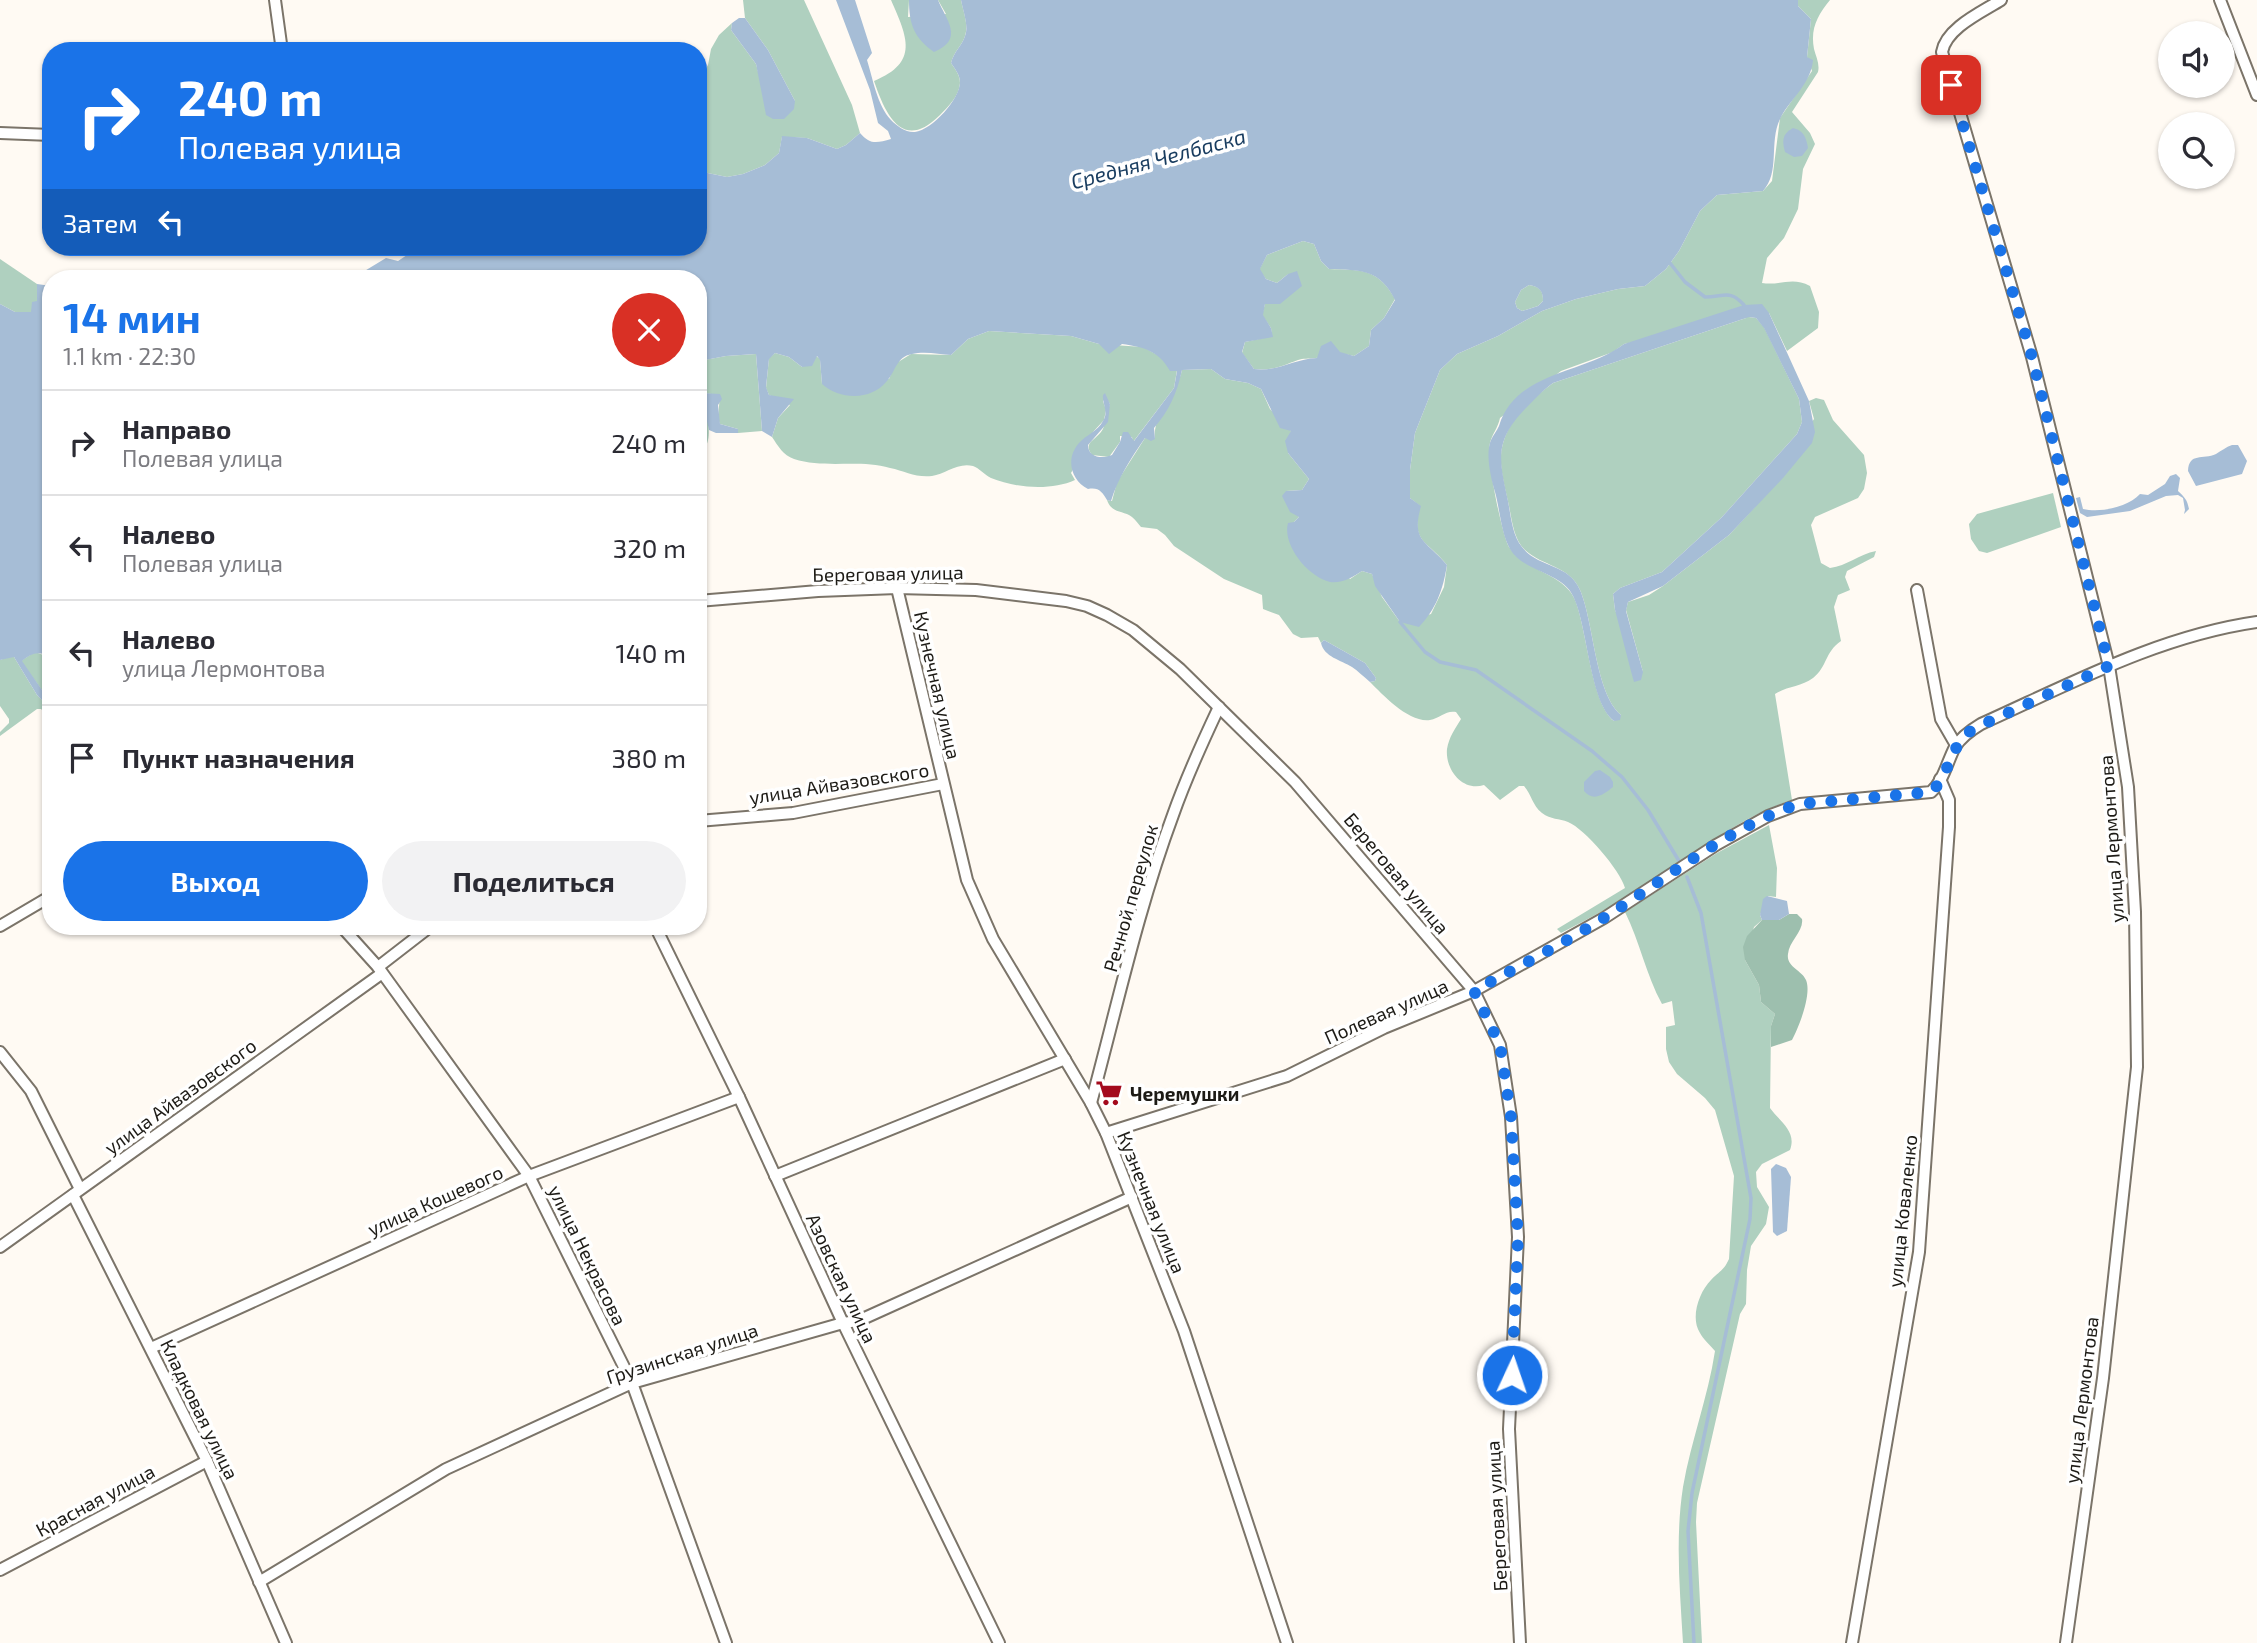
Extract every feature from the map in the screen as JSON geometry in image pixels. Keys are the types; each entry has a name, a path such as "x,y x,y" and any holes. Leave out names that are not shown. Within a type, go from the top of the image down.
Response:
{"street":[{"path":"275,0 281,42"},
{"name":"улица Лермонтова","path":"2001,0 1958,29 1943,45 1942,52 2032,357 2109,666 2128,787 2135,912 2137,1067 2103,1378 2066,1643"},
{"path":"2220,0 2257,95"},
{"path":"0,133 42,135"},
{"name":"Береговая улица","path":"707,600 897,588 1023,594 1087,606 1133,630 1180,669 1315,803 1474,991 1500,1045 1511,1117 1518,1237 1509,1429 1520,1643"},
{"name":"Кузнечная улица","path":"897,588 961,860 977,905 1011,972 1091,1103 1106,1133 1189,1343 1287,1643"},
{"path":"1917,590 1941,719 1956,746"},
{"path":"1940,779 1956,746 1966,734 1981,724 2109,666 2185,638 2257,622"},
{"name":"Речной переулок","path":"1091,1103 1144,908 1172,818 1219,708"},
{"name":"Полевая улица","path":"1106,1133 1287,1076 1384,1028 1474,991 1604,918 1716,845 1768,816 1800,804 1923,794 1931,792 1940,779"},
{"name":"улица Коваленко","path":"1852,1643 1920,1252 1950,827 1949,800 1940,779"},
{"name":"улица Айвазовского","path":"707,820 793,813 943,784"},
{"path":"0,926 42,901"},
{"name":"улица Некрасова","path":"349,935 379,970 530,1176 632,1383 725,1643"},
{"name":"улица Айвазовского","path":"0,1247 379,970 420,935"},
{"name":"Азовская улица","path":"659,935 739,1097 843,1323 999,1643"},
{"name":"Кладковая улица","path":"0,1052 31,1091 76,1192 207,1461 286,1643"},
{"path":"775,1176 1065,1059"},
{"name":"улица Кошевого","path":"151,1348 530,1176 739,1097"},
{"name":"Грузинская улица","path":"259,1582 446,1469 632,1383 858,1321 1132,1197"},
{"name":"Красная улица","path":"0,1570 207,1461"}],"green space":[{"path":"743,0 804,0 852,105 860,133 837,149 807,138 782,137 779,153 765,165 727,177 707,173 707,67 711,49 719,35 732,23 731,30 756,64 761,83 795,101 768,50 745,18"},
{"path":"891,0 909,0 908,17 946,14 938,0 961,0 965,18 965,36 951,63 959,77 958,92 940,115 927,126 916,130 906,130 890,117 874,81 889,74 904,57 905,37"},
{"path":"1798,0 1830,0 1814,28 1813,41 1818,72 1792,112 1810,133 1815,144 1803,169 1798,209 1784,238 1767,258 1762,283 1792,281 1810,286 1819,312 1818,328 1787,351 1769,313 1750,317 1756,318 1764,327 1799,399 1802,422 1797,434 1722,517 1662,572 1620,588 1613,594 1615,610 1643,672 1626,610 1628,602 1649,595 1663,586 1729,535 1754,508 1814,419 1809,401 1816,398 1824,400 1833,420 1864,455 1867,473 1864,489 1858,498 1815,517 1811,525 1821,563 1830,568 1836,567 1876,551 1874,557 1847,571 1845,577 1850,590 1838,595 1834,607 1841,641 1813,678 1775,694 1792,800 1737,825 1640,889 1561,933 1557,929 1625,888 1609,861 1592,841 1568,822 1542,813 1524,786 1519,786 1500,800 1484,785 1469,785 1457,778 1447,757 1449,741 1461,719 1456,712 1430,720 1422,720 1405,713 1370,682 1376,678 1365,663 1324,640 1321,643 1318,637 1301,638 1293,634 1279,615 1263,609 1262,595 1224,579 1174,546 1157,529 1141,527 1129,515 1112,508 1107,500 1112,501 1117,482 1145,438 1155,439 1157,421 1182,370 1211,369 1225,379 1248,383 1261,389 1270,409 1291,431 1288,453 1309,479 1302,490 1286,491 1299,517 1294,522 1350,579 1362,571 1372,574 1382,597 1400,622 1431,614 1444,587 1447,565 1419,534 1417,527 1420,506 1410,498 1410,470 1415,433 1440,370 1457,354 1498,336 1542,311 1576,299 1645,286 1666,269 1679,251 1700,211 1717,195 1763,191 1772,181 1780,118 1812,71 1807,57 1811,19 1798,6","holes":["1747,318 1553,383 1524,408 1504,439 1501,451 1502,469 1516,536 1525,550 1570,576 1580,590 1600,674 1612,705 1621,715 1614,721 1600,699 1579,613 1571,593 1559,581 1520,559 1509,547 1492,479 1489,451 1491,440 1500,418 1561,371 1613,352 1624,344"]},
{"path":"1303,241 1314,244 1321,261 1329,269 1359,271 1375,276 1395,299 1384,318 1371,330 1369,346 1354,356 1302,359 1272,369 1254,369 1242,353 1245,342 1272,336 1271,328 1262,315 1265,304 1288,274 1277,283 1266,279 1259,270 1267,255"},
{"path":"0,259 37,284 37,302 32,312 15,312 0,304"},
{"path":"1529,285 1540,290 1543,301 1538,306 1522,311 1517,308 1515,302 1521,290"},
{"path":"989,331 1071,336 1099,344 1143,347 1177,370 1174,388 1133,442 1132,437 1120,436 1120,442 1109,457 1092,455 1089,448 1090,442 1104,426 1110,404 1106,398 1103,401 1106,410 1104,420 1093,432 1071,473 1075,480 1055,486 1011,484 991,478 967,465 926,476 878,465 806,462 787,455 772,437 778,418 790,405 769,395 766,388 769,358 775,353 789,357 802,367 816,356 820,359 822,384 889,379 895,364 911,354 951,355 968,339"},
{"path":"756,354 762,431 738,433 738,429 720,424 720,395 707,393 707,360"},
{"path":"2053,493 2061,527 1987,553 1979,551 1971,539 1969,524 1977,514"},
{"path":"33,653 42,655 42,690 21,661"},
{"path":"14,657 42,700 42,710 37,709 0,736 9,719 0,706 0,660"},
{"path":"1769,825 1777,868 1776,897 1768,896 1760,915 1762,920 1754,927 1745,960 1759,985 1761,1002 1775,1014 1771,1026 1770,1108 1786,1127 1792,1143 1790,1150 1762,1164 1756,1172 1757,1187 1769,1207 1766,1224 1751,1246 1746,1304 1740,1314 1697,1503 1702,1643 1683,1643 1679,1526 1683,1487 1715,1351 1697,1327 1696,1313 1703,1291 1729,1259 1734,1176 1715,1110 1677,1074 1669,1062 1666,1027 1675,1025 1672,1001 1662,1004 1625,912 1717,853"},
{"path":"1789,914 1797,914 1802,919 1788,958 1806,980 1806,1002 1792,1040 1771,1047 1771,1026 1775,1014 1761,1002 1759,985 1745,960 1743,947 1747,936 1762,920 1779,920"}],"water":[{"name":"Средняя Челбаска","path":"836,0 855,0 872,53 867,60 879,99 891,120 902,129 912,132 922,130 937,120 959,89 959,77 951,63 966,32 961,0 1798,0 1798,6 1811,19 1807,57 1813,60 1811,69 1805,84 1785,110 1777,126 1772,174 1763,191 1717,195 1700,211 1679,251 1666,269 1645,286 1576,299 1542,311 1498,336 1457,354 1440,370 1415,433 1410,470 1410,498 1421,506 1418,527 1422,540 1447,565 1438,599 1419,627 1400,622 1375,586 1372,574 1362,571 1343,581 1330,582 1313,574 1298,559 1287,532 1288,523 1299,517 1290,512 1282,496 1286,491 1302,490 1309,479 1288,453 1285,441 1291,431 1280,428 1261,389 1248,383 1225,379 1211,369 1182,370 1172,401 1154,428 1155,439 1151,441 1145,438 1125,468 1111,501 1100,491 1088,489 1077,480 1072,469 1072,456 1079,443 1103,421 1105,393 1110,404 1108,422 1088,445 1090,453 1100,457 1112,455 1123,432 1128,432 1134,441 1174,388 1177,371 1170,371 1156,354 1144,349 1122,344 1109,354 1099,344 1071,336 989,331 968,339 951,355 921,353 907,356 899,361 880,388 855,396 838,393 822,384 820,360 817,356 812,366 802,367 789,357 775,353 769,359 766,387 769,395 794,399 778,418 772,437 762,431 756,354 707,360 707,270 366,270 386,258 398,261 406,256 707,256 707,173 727,177 765,165 779,153 782,136 807,138 837,149 860,133 867,140 874,142 891,139 888,131 878,123 870,90","holes":["1303,241 1314,244 1321,261 1329,269 1368,273 1383,282 1395,300 1384,318 1371,330 1369,346 1354,356 1340,352 1331,341 1321,346 1317,358 1271,369 1254,369 1242,352 1245,342 1273,337 1263,315 1265,304 1280,304 1302,286 1297,271 1277,283 1266,279 1260,269 1267,255","1529,285 1540,290 1543,301 1538,306 1522,311 1517,308 1515,302 1521,290"]},
{"path":"909,0 938,0 951,29 949,41 943,47 934,52 917,36 910,16"},
{"path":"739,18 745,18 768,50 795,101 794,109 784,119 773,119 766,115 756,64 731,30 732,23"},
{"path":"1793,128 1802,133 1806,141 1808,148 1802,156 1794,157 1785,152 1784,138"},
{"path":"37,284 42,285 42,654 29,656 22,661 42,690 42,700 14,657 0,660 0,304 15,312 31,312 32,302 37,301"},
{"path":"1762,304 1769,313 1809,401 1815,432 1812,443 1729,535 1663,586 1628,602 1626,611 1643,672 1641,680 1634,682 1613,594 1620,588 1662,572 1722,517 1797,434 1802,422 1799,399 1764,328 1756,318 1749,317 1553,383 1516,420 1504,441 1501,462 1516,537 1529,554 1569,575 1580,590 1600,674 1612,705 1621,715 1620,720 1614,721 1599,698 1573,596 1560,582 1516,557 1507,543 1489,466 1491,440 1507,408 1520,394 1535,384 1608,354 1624,344 1744,305"},
{"path":"707,393 720,394 720,424 738,429 738,433 716,433 709,430"},
{"path":"2232,445 2238,445 2247,461 2242,474 2196,486 2188,471 2191,461 2211,456"},
{"path":"2176,474 2180,478 2178,491 2185,499 2189,509 2184,514 2183,498 2178,495 2166,496 2130,511 2087,517 2080,513 2076,498 2080,497 2083,509 2114,508 2140,494 2148,495"},
{"path":"1324,640 1365,663 1376,678 1375,681 1370,682 1352,667 1329,655 1321,643"},
{"path":"1600,770 1610,777 1613,787 1594,797 1584,791 1584,782 1595,771"},
{"path":"1767,896 1787,901 1789,914 1779,920 1762,920 1760,915 1763,899"},
{"path":"1776,1164 1786,1168 1791,1177 1787,1231 1777,1236 1773,1232 1771,1169"}],"waterway":[{"path":"1670,263 1685,282 1705,297 1731,295 1744,305"},
{"path":"1400,622 1425,652 1440,662 1476,670 1592,751 1622,777 1648,810 1679,861"},
{"path":"1687,877 1701,913 1751,1198 1750,1219 1692,1493 1688,1531 1694,1643"}],"place":[{"name":"Черемушки","path":"1109,1093"}],"route":[{"path":"1512,1375 1518,1237 1511,1117 1500,1045 1474,991 1604,918 1716,845 1784,809 1800,804 1931,792 1956,746 1973,729 2109,666 2032,357 1951,85"}]}
